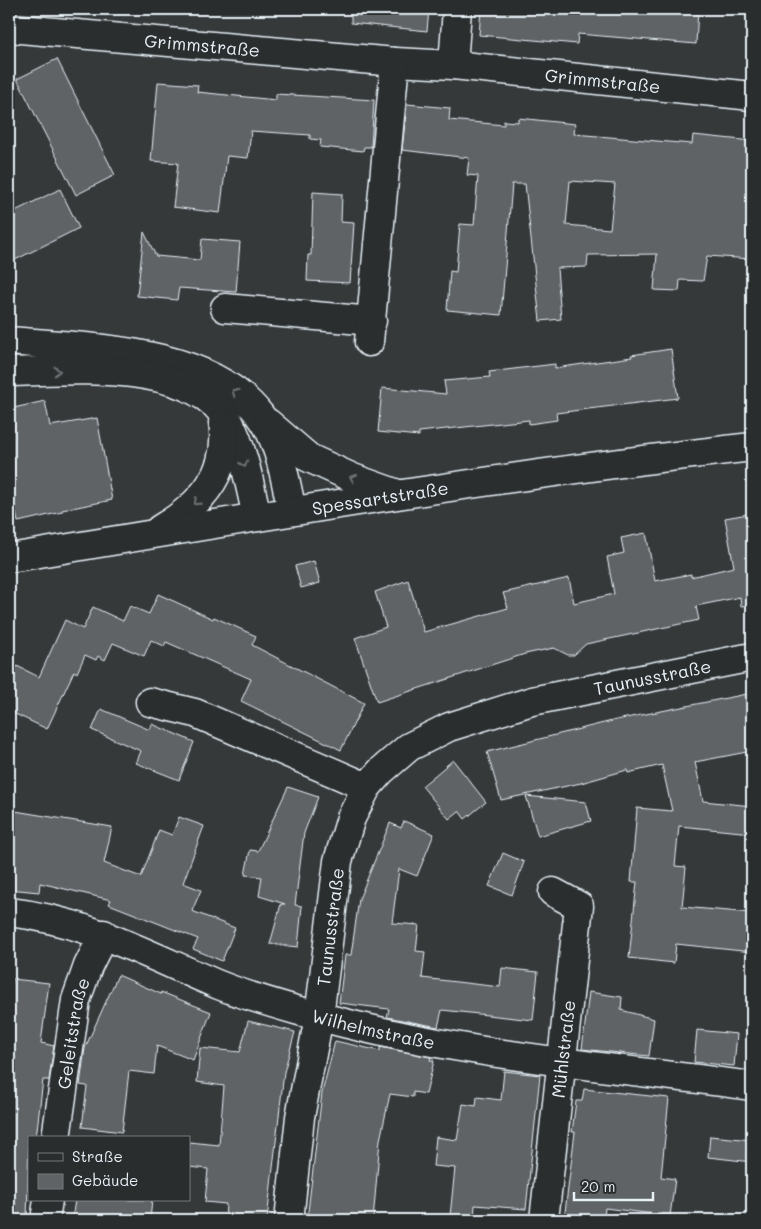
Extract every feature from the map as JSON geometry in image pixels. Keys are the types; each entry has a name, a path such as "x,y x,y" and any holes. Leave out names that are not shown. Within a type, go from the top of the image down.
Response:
{"street":[{"path":"453,65 457,9"},
{"name":"Grimmstraße","path":"9,28 396,62 453,65 752,96"},
{"path":"225,308 370,332 396,62"},
{"path":"9,341 158,357 194,367 226,386 309,458 353,478 399,494"},
{"path":"9,372 76,370 152,376 169,379 186,387 218,410 228,422 245,464 257,517"},
{"path":"148,536 182,516 204,496 214,478 225,448 223,420 218,410"},
{"path":"260,415 278,455 292,511"},
{"name":"Spessartstraße","path":"9,558 399,494 624,461 752,447"},
{"name":"Taunusstraße","path":"289,1220 300,1117 319,1017 338,861 351,818 367,787 409,747 449,727 532,701 752,657"},
{"path":"150,702 195,713 367,787"},
{"name":"Mühlstraße","path":"544,1220 579,906 553,892"},
{"name":"Wilhelmstraße","path":"9,912 52,918 104,934 221,986 319,1017 385,1034 433,1043 752,1086"},
{"name":"Geleitstraße","path":"56,1136 76,1000 88,966 104,934"},
{"path":"45,1220 48,1202"}],"building":[{"path":"351,9 429,9 427,31 351,23"},
{"path":"481,9 698,9 696,44 578,34 577,44 479,35"},
{"path":"57,59 115,175 76,195 17,79"},
{"path":"158,82 198,85 197,92 276,100 276,94 374,100 371,147 364,147 363,151 320,147 321,140 310,139 310,135 251,131 248,158 227,156 220,213 173,207 178,163 151,161"},
{"path":"407,104 450,108 449,120 504,125 504,121 518,122 518,118 575,124 574,134 692,144 693,135 752,141 752,259 707,256 703,281 680,280 679,291 654,290 657,254 588,255 587,267 557,268 561,319 540,321 525,184 512,184 501,315 447,310 450,271 456,272 460,224 474,225 478,176 467,175 469,158 402,150","holes":["570,181 615,184 610,229 566,225"]},
{"path":"60,189 79,228 9,263 9,214"},
{"path":"313,192 342,194 341,222 354,223 350,283 307,281 308,255 311,255"},
{"path":"144,232 156,256 200,260 202,239 240,242 236,292 179,288 177,300 137,296"},
{"path":"671,349 678,398 556,413 557,420 529,424 529,420 419,432 419,436 378,432 382,388 446,394 444,381 490,377 489,372 555,364 555,368 632,357 631,355"},
{"path":"45,401 50,426 97,418 112,500 62,510 62,512 18,522 9,480 9,409"},
{"path":"748,514 752,536 752,605 741,606 740,597 696,606 699,620 586,644 574,655 568,655 554,648 525,654 377,702 355,638 386,627 375,592 408,580 424,632 508,608 503,593 569,578 574,603 614,594 607,557 624,553 621,538 646,533 655,581 691,574 691,577 734,567 725,518"},
{"path":"314,561 320,583 301,588 295,566"},
{"path":"158,594 256,636 252,645 364,703 341,750 241,701 251,679 166,642 164,646 151,640 144,656 113,643 105,660 98,656 96,660 85,655 77,673 74,671 47,729 9,711 9,683 17,666 39,677 65,620 83,629 93,607 123,621 130,606 149,614"},
{"path":"752,693 752,751 695,762 703,801 752,806 752,833 679,826 675,866 686,867 682,907 752,913 752,952 676,944 674,963 629,958 637,882 631,882 637,808 672,811 662,765 628,773 627,770 581,783 501,800 487,752 616,720"},
{"path":"101,709 150,730 152,724 194,742 179,780 136,763 141,751 92,730"},
{"path":"453,760 486,802 465,819 459,811 449,819 422,786"},
{"path":"288,787 318,797 304,833 295,905 302,906 298,947 270,944 281,904 285,904 259,896 262,877 245,875 250,850 258,851"},
{"path":"526,796 586,802 591,821 538,836"},
{"path":"9,810 112,827 104,863 141,877 159,830 172,835 179,817 204,826 183,883 201,890 192,911 235,928 222,961 193,949 198,939 109,904 111,900 40,883 39,892 9,889"},
{"path":"404,821 434,834 417,876 399,869 392,923 419,925 416,951 425,952 422,978 500,987 502,968 538,972 533,1020 442,1010 438,1027 387,1017 389,1009 339,1003 345,955 351,955 359,899 390,823 401,828"},
{"path":"503,853 524,862 512,895 489,886"},
{"path":"118,975 161,994 161,992 211,1012 193,1060 157,1046 154,1074 129,1071 122,1132 82,1127 87,1086 80,1085 85,1048"},
{"path":"12,979 49,983 41,1043 54,1046 49,1080 43,1080 36,1136 28,1136 27,1220 9,1220 9,984 12,984"},
{"path":"589,992 622,997 621,1010 654,1019 649,1056 582,1049"},
{"path":"248,1021 295,1032 284,1072 267,1220 225,1220 226,1204 205,1202 208,1169 190,1167 190,1142 219,1145 224,1086 197,1082 200,1048 240,1052"},
{"path":"697,1030 737,1034 734,1066 694,1062"},
{"path":"335,1041 380,1051 380,1047 431,1057 430,1060 434,1061 426,1094 413,1092 413,1097 390,1094 380,1140 373,1220 307,1220 322,1093"},
{"path":"504,1071 540,1075 526,1209 475,1205 474,1219 450,1216 455,1168 433,1166 436,1137 457,1140 463,1104 476,1106 477,1097 501,1100"},
{"path":"584,1089 669,1098 661,1177 675,1179 670,1216 605,1208 604,1217 599,1217 599,1220 564,1220 575,1132 572,1132 576,1101 582,1101"},
{"path":"710,1136 752,1140 752,1162 708,1157"},
{"path":"75,1202 152,1202 150,1220 72,1220"}]}
